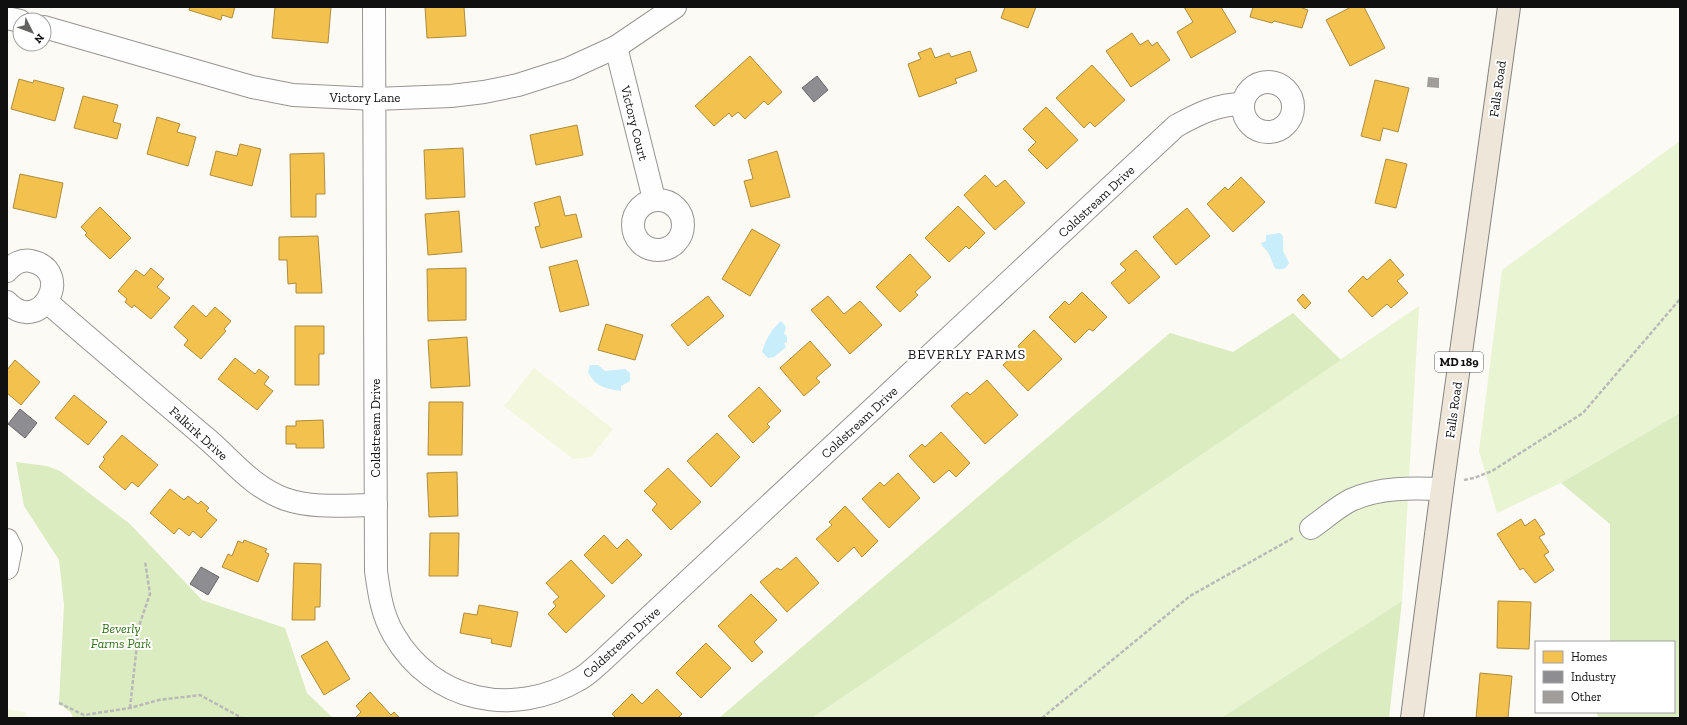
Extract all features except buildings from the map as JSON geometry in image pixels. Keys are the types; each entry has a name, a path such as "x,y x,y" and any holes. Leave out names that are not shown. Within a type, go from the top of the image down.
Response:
{"main road":[{"name":"Falls Road","path":"1412,718 1442,488 1509,7"}],"street":[{"name":"Coldstream Drive","path":"374,7 376,571 384,614 394,635 418,666 445,686 456,691 487,699 511,701 535,698 558,691 580,680 1176,126 1200,113 1221,105 1243,104"},
{"name":"Victory Lane","path":"52,29 252,87 294,95 375,99 451,96 491,91 518,85 568,69 616,48 675,7"},
{"name":"Victory Court","path":"616,48 654,199"},
{"path":"7,271 13,265 28,261 43,266 49,272 52,284 51,295 47,302 34,311 26,312 18,310 7,302"},
{"name":"Falkirk Drive","path":"47,302 209,441 243,474 262,488 284,498 305,504 376,505"},
{"path":"1311,528 1351,500 1384,490 1399,488 1442,488"},
{"path":"7,540 11,548 7,568"}],"path":[{"path":"1442,488 1458,480 1474,478 1492,471 1583,413 1680,299"},
{"path":"1042,718 1190,596 1311,528"},
{"path":"130,708 139,626 150,594 145,561"},
{"path":"59,703 84,715 130,708 159,700 200,695 242,718"}],"green space":[{"path":"1680,141 1680,413 1561,483 1497,513 1479,451 1502,270"},
{"path":"1419,306 1402,601 1221,718 812,718"},
{"path":"1293,313 1341,360 812,718 719,718 1170,333 1233,352"},
{"path":"534,368 613,429 591,457 573,459 504,406"},
{"path":"1680,413 1680,718 1599,718 1596,713 1675,713 1675,641 1610,641 1610,524 1561,483"},
{"name":"Beverly Farms Park","path":"16,462 47,466 60,471 130,524 202,600 285,628 307,693 333,718 73,718 71,713 59,703 64,605 59,560 24,506"},
{"path":"1402,601 1389,718 1221,718"},
{"path":"7,709 26,712 25,718 7,718"}],"water":[{"path":"1280,233 1283,236 1283,251 1289,263 1284,269 1276,269 1269,254 1261,243 1266,241 1266,235"},
{"path":"781,321 786,327 784,334 787,336 787,342 784,343 786,347 774,357 768,358 762,352 767,339 777,324"},
{"path":"590,365 598,365 605,371 625,369 630,373 630,381 621,386 621,391 601,386 594,381 588,372"}],"district":[{"name":"BEVERLY FARMS","path":"967,354"}]}
